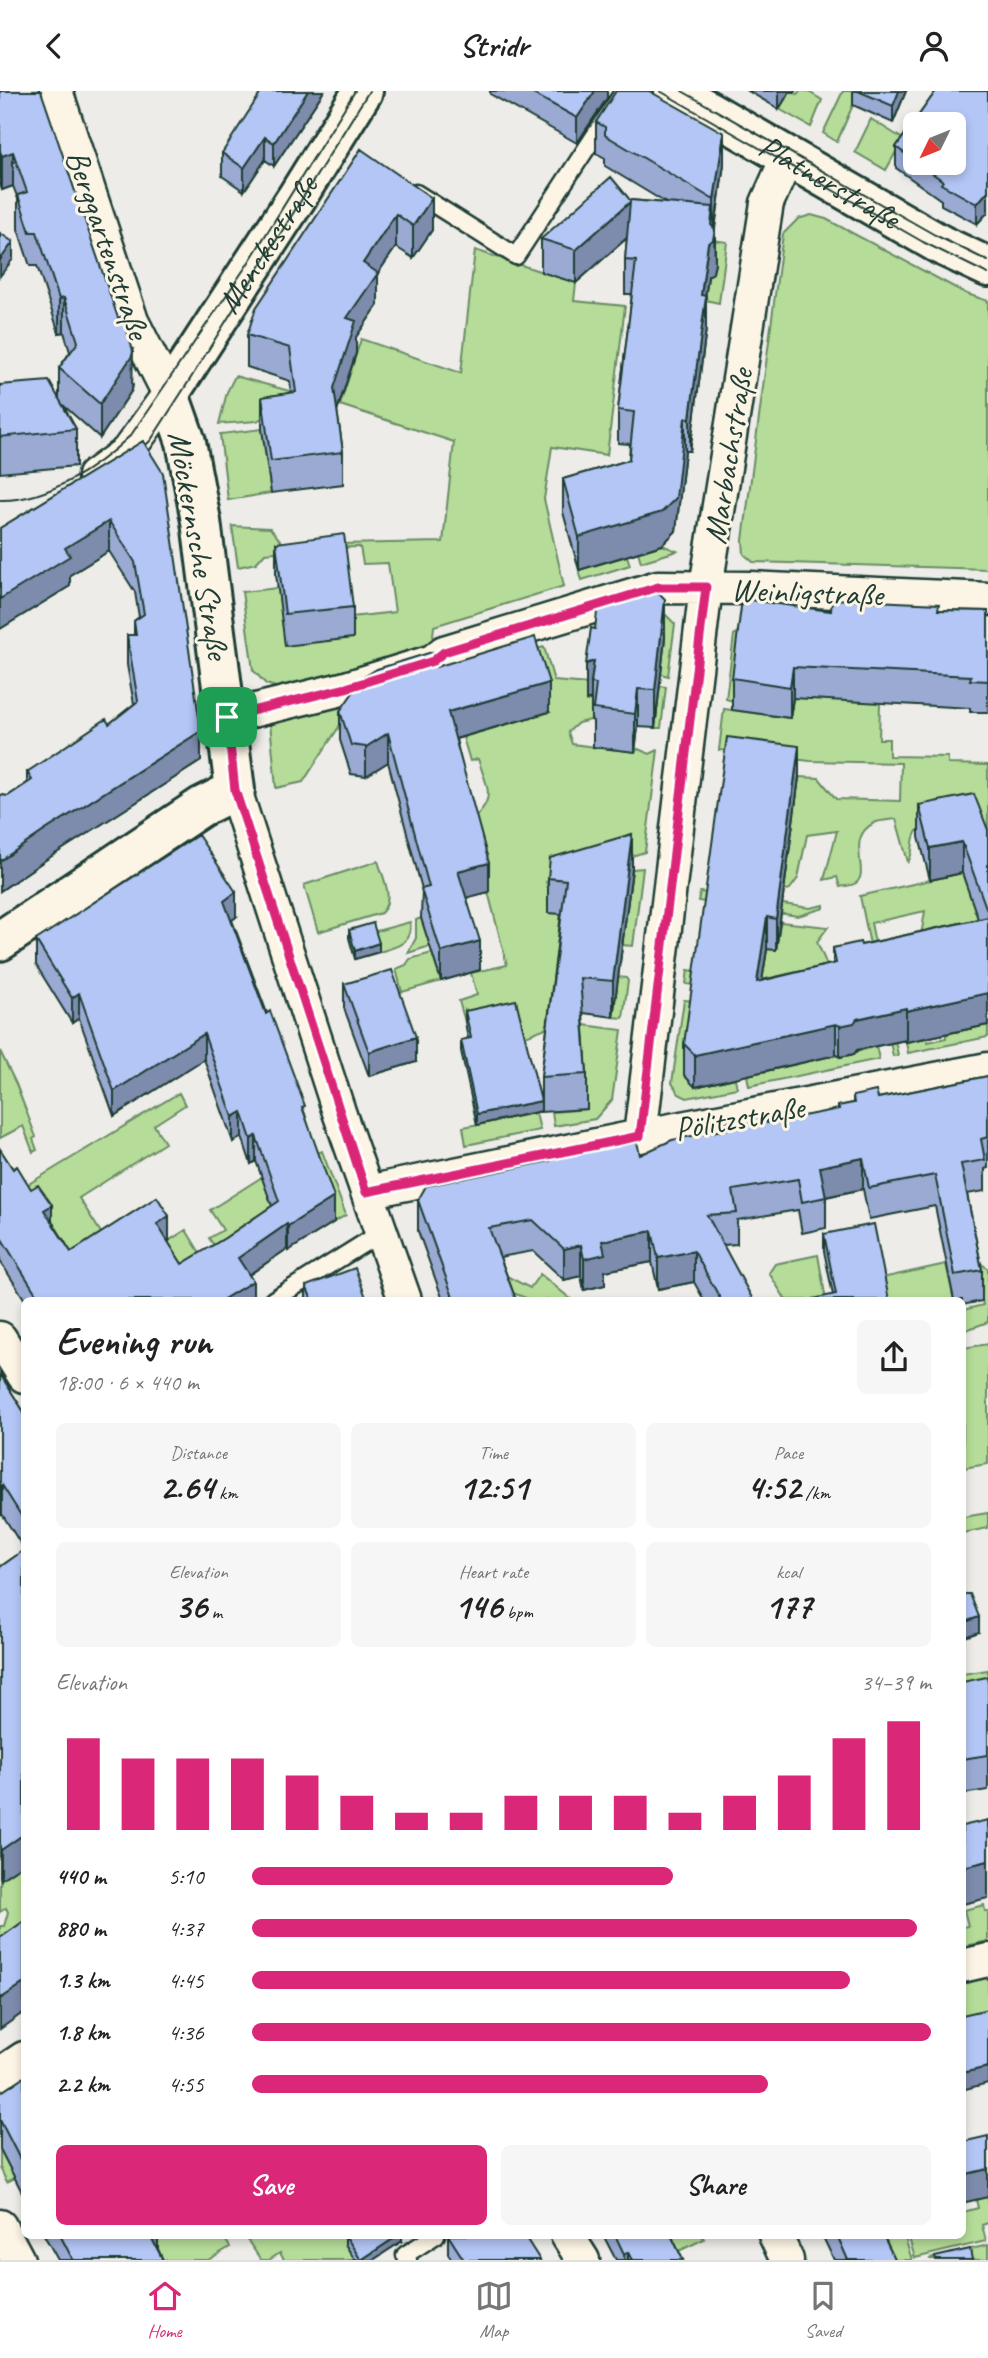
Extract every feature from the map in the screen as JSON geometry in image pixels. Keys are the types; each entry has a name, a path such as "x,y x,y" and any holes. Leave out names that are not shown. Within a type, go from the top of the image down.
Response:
{"main road":[{"name":"Menckestraße","path":"169,394 341,144 363,91"},
{"name":"Platnerstraße","path":"674,91 941,245 988,267"},
{"name":"Möckernsche Straße","path":"169,394 181,424 197,496 235,790"},
{"path":"0,941 201,807 235,790"}],"street":[{"name":"Berggartenstraße","path":"56,91 132,321 169,394"},
{"name":"Marbachstraße","path":"640,1136 706,587 767,204 788,156"},
{"path":"66,492 90,479 127,452 169,394"},
{"name":"Weinligstraße","path":"227,717 346,688 433,661 444,652 658,587 988,599"},
{"name":"Möckernsche Straße","path":"235,790 366,1192 404,1297"},
{"name":"Pölitzstraße","path":"366,1192 988,1069"},
{"path":"0,1338 21,1371"},
{"path":"966,1965 988,1961"},
{"path":"0,2074 21,2060"},
{"path":"0,2225 18,2260"},
{"path":"570,2239 583,2260"},
{"path":"777,2239 787,2260"}],"lane":[{"path":"400,182 516,256 624,91"},
{"path":"277,1297 382,1232"},
{"path":"408,2260 405,2255 430,2239"}],"green space":[{"path":"790,91 797,94 807,91 822,100 811,127 779,109"},
{"path":"843,91 859,91 837,142 823,133"},
{"path":"871,119 903,139 886,170 855,152"},
{"path":"811,215 826,219 967,294 988,301 988,569 753,562 744,554 743,540 783,234 798,219"},
{"path":"713,240 727,242 719,303 705,300 708,276 713,273"},
{"path":"475,250 576,283 574,301 625,306 607,455 552,447 544,499 564,586 434,626 432,647 279,688 266,684 253,670 242,592 278,588 351,617 395,612 388,563 363,564 360,547 320,548 265,553 256,563 238,567 232,526 270,528 284,545 443,542 454,442 340,405 361,339 461,373"},
{"path":"235,376 315,398 288,402 257,421 219,424 227,392"},
{"path":"262,429 271,493 228,500 220,434"},
{"path":"662,545 677,551 641,562 638,552"},
{"path":"627,556 630,565 582,580 579,570"},
{"path":"666,615 675,624 668,676 661,674 665,637 596,633"},
{"path":"749,621 880,703 879,739 889,739 889,756 948,757 948,764 988,765 988,861 970,820 917,831 908,862 896,819 882,821 865,829 861,837 861,871 856,883 840,887 837,877 824,880 837,831 807,835 798,878 790,889 784,891 799,777 819,778 836,799 900,801 901,763 810,761 719,750 724,709 790,718 726,699 734,635"},
{"path":"544,647 554,681 589,684 594,691 591,720 578,723 568,732 572,744 635,752 638,749 650,754 658,750 645,852 546,882 550,893 566,915 569,1023 622,1030 612,1100 595,1119 554,1126 552,1112 587,1109 561,1022 523,1037 516,1011 465,1022 459,1001 477,995 471,973 507,965 470,822 479,814 487,800 487,786 478,759 470,761 462,734 507,657"},
{"path":"660,686 666,687 661,728 655,728"},
{"path":"346,703 348,713 303,782 276,788 270,722 274,719 325,711"},
{"path":"378,861 388,895 381,913 318,932 304,885"},
{"path":"643,868 633,946 622,945 632,869"},
{"path":"979,869 985,937 909,950 922,930 925,911 871,923 898,1055 893,1056 860,896"},
{"path":"700,892 810,908 824,905 824,908 798,916 698,901"},
{"path":"421,918 430,946 408,953 416,938 416,920"},
{"path":"410,922 406,940 379,952 373,932"},
{"path":"780,922 828,927 817,942 833,979 836,1055 840,1057 876,1046 879,1059 749,1086 747,1075 783,1067 765,997 686,984 688,970 762,982 767,949 776,950"},
{"path":"432,953 441,981 402,992 396,969 406,965 410,959"},
{"path":"618,977 628,981 623,1018 613,1017"},
{"path":"684,1000 695,1001 695,1087 735,1078 737,1088 687,1098 679,1094 672,1083"},
{"path":"988,1025 988,1037 908,1053 906,1042 927,1038 928,1042 946,1038 946,1034"},
{"path":"0,1051 36,1137 33,1139 37,1150 33,1152 23,1126 0,1138"},
{"path":"179,1093 185,1105 154,1125 165,1143 79,1198 112,1250 71,1277 17,1191"},
{"path":"536,1113 540,1130 466,1145 463,1127"},
{"path":"322,1151 346,1215 334,1222 311,1156"},
{"path":"262,1177 280,1229 225,1263 209,1238 223,1230 210,1210"},
{"path":"186,1230 211,1271 125,1268"},
{"path":"972,1251 978,1261 988,1269 988,1322 966,1330 966,1309 983,1305"},
{"path":"818,1255 825,1297 784,1297 769,1273 775,1264"},
{"path":"946,1264 953,1297 885,1297 882,1278"},
{"path":"493,1269 530,1288 540,1274 568,1297 523,1297 500,1288"},
{"path":"988,1344 988,1464 966,1468 966,1348"},
{"path":"988,1513 988,1528 966,1532 966,1517"},
{"path":"988,1670 988,1718 966,1699 966,1673"},
{"path":"21,1866 21,1936 0,1953 0,1926 4,1926 8,1912 6,1908 0,1912 0,1877 2,1879"},
{"path":"984,1905 985,1911 988,1911 988,1941 969,1945 971,1955 966,1957 968,1926 966,1910"},
{"path":"988,1973 988,2026 966,2031 966,1978"},
{"path":"0,2149 15,2178 7,2182 0,2168"},
{"path":"988,2197 988,2223 982,2225 986,2241 915,2258 909,2239 966,2239 966,2211 978,2208 976,2199"},
{"path":"147,2239 225,2239 230,2247 208,2260 158,2260"},
{"path":"247,2239 353,2239 345,2244 355,2260 284,2260 280,2253 269,2260 261,2260"},
{"path":"671,2239 704,2239 677,2252"},
{"path":"878,2239 905,2239 912,2260 885,2260"},
{"path":"988,2245 988,2260 929,2259"}],"building":[{"path":"0,91 41,91 118,318 123,316 132,356 100,404 59,368 78,342 64,298 59,299 37,232 30,232 18,195 27,192 13,152 2,156 0,151"},
{"path":"262,91 308,91 274,143 265,137 244,168 222,153"},
{"path":"528,91 595,91 577,118"},
{"path":"616,91 649,91 724,133 714,200 605,135 605,127 596,122"},
{"path":"858,91 899,91 893,106"},
{"path":"936,91 988,91 988,191 977,204 941,184 943,181 935,175 966,175 966,112 921,112"},
{"path":"903,137 903,152 896,147"},
{"path":"361,149 432,198 413,226 396,214 363,263 378,273 347,318 356,321 334,388 343,452 271,461 262,397 296,392 290,348 247,335 256,308"},
{"path":"611,177 630,200 713,207 711,225 715,229 713,240 708,243 701,295 706,296 690,418 685,418 676,498 662,512 579,537 563,479 629,460 634,412 618,410 636,261 625,260 630,202 576,250 541,239"},
{"path":"0,233 13,242 0,260"},
{"path":"49,381 76,429 0,437 0,385"},
{"path":"143,441 163,473 201,731 0,861 0,795 8,796 32,780 27,772 106,719 109,724 138,701 127,635 136,635 134,621 144,614 135,562 109,521 65,548 70,556 0,599 0,528"},
{"path":"344,534 353,607 285,614 276,543"},
{"path":"655,589 665,599 655,690 638,689 635,714 593,709 596,684 591,683 594,661 586,664 591,628 595,629 598,604"},
{"path":"742,599 831,611 832,599 939,604 938,610 988,611 988,681 970,680 971,676 793,667 790,687 732,678"},
{"path":"535,637 549,683 448,712 489,863 458,871 480,941 441,952 421,889 429,887 388,733 366,747 351,745 340,711 364,677 377,669 432,652 436,667"},
{"path":"727,737 799,746 776,919 767,917 757,982 836,963 833,948 860,942 861,945 988,917 988,993 906,1011 906,1008 857,1019 854,1023 840,1026 836,1024 695,1055 684,1044"},
{"path":"974,794 988,830 988,913 962,842 930,848 919,805"},
{"path":"632,834 613,981 580,978 587,1074 541,1077 566,880 548,878 550,858"},
{"path":"198,835 236,892 224,901 266,1014 270,1011 305,1106 302,1107 334,1197 288,1226 287,1224 238,1258 253,1281 227,1297 38,1297 0,1236 0,1149 13,1169 17,1166 31,1189 38,1185 52,1205 44,1210 71,1252 157,1197 169,1216 157,1224 182,1264 279,1201 256,1136 251,1139 242,1112 233,1117 204,1034 114,1091 79,993 72,998 36,940"},
{"path":"373,923 379,943 355,951 349,930"},
{"path":"392,970 416,1037 369,1052 344,984"},
{"path":"516,1000 541,1101 477,1114 461,1040 471,1038 465,1011"},
{"path":"988,1076 988,1137 981,1139 985,1160 961,1164 982,1270 955,1275 935,1175 869,1188 863,1158 820,1167 826,1197 802,1202 798,1179 733,1190 737,1213 707,1215 751,1297 719,1297 694,1251 658,1258 652,1231 602,1241 605,1254 584,1259 581,1245 564,1249 533,1220 489,1228 515,1297 453,1297 418,1200 426,1186 550,1161 548,1154 619,1140 621,1145 637,1142 640,1155 672,1140 727,1129 726,1122 765,1114 767,1123 839,1109 838,1106 854,1103 853,1096 876,1091 878,1098"},
{"path":"874,1224 888,1297 822,1297 836,1294 824,1234"},
{"path":"355,1268 366,1297 311,1297 306,1286"},
{"path":"0,1374 21,1407 21,1515 2,1485 0,1486"},
{"path":"21,1552 21,1836 1,1850 0,1848 0,1567"},
{"path":"966,1594 970,1594 979,1617 966,1622"},
{"path":"987,1677 988,1755 966,1758 966,1681"},
{"path":"988,1820 988,1861 966,1866 966,1825"},
{"path":"21,1923 21,1985 0,1999 0,1938"},
{"path":"988,2009 988,2067 966,2072 966,2014"},
{"path":"21,2079 21,2161 0,2120 0,2093"},
{"path":"988,2136 988,2169 966,2174 966,2141"},
{"path":"62,2239 152,2239 163,2260 73,2260"},
{"path":"348,2239 393,2239 361,2260"},
{"path":"451,2239 527,2239 540,2260 464,2260"},
{"path":"617,2239 673,2239 683,2260 632,2260 628,2252 624,2254"},
{"path":"839,2239 885,2239 895,2260 848,2260"},
{"path":"970,2249 972,2260 936,2260 935,2257"}],"tram line":[{"path":"0,500 36,495 71,480 103,459 131,435 247,265 355,91"},
{"path":"131,460 151,440 369,91"},
{"path":"660,91 923,242 988,274"},
{"path":"682,91 935,235 988,261"}],"route":[{"path":"658,587 706,587 640,1136 366,1192 235,790 227,717 346,688 433,661 444,652 658,587"}]}
